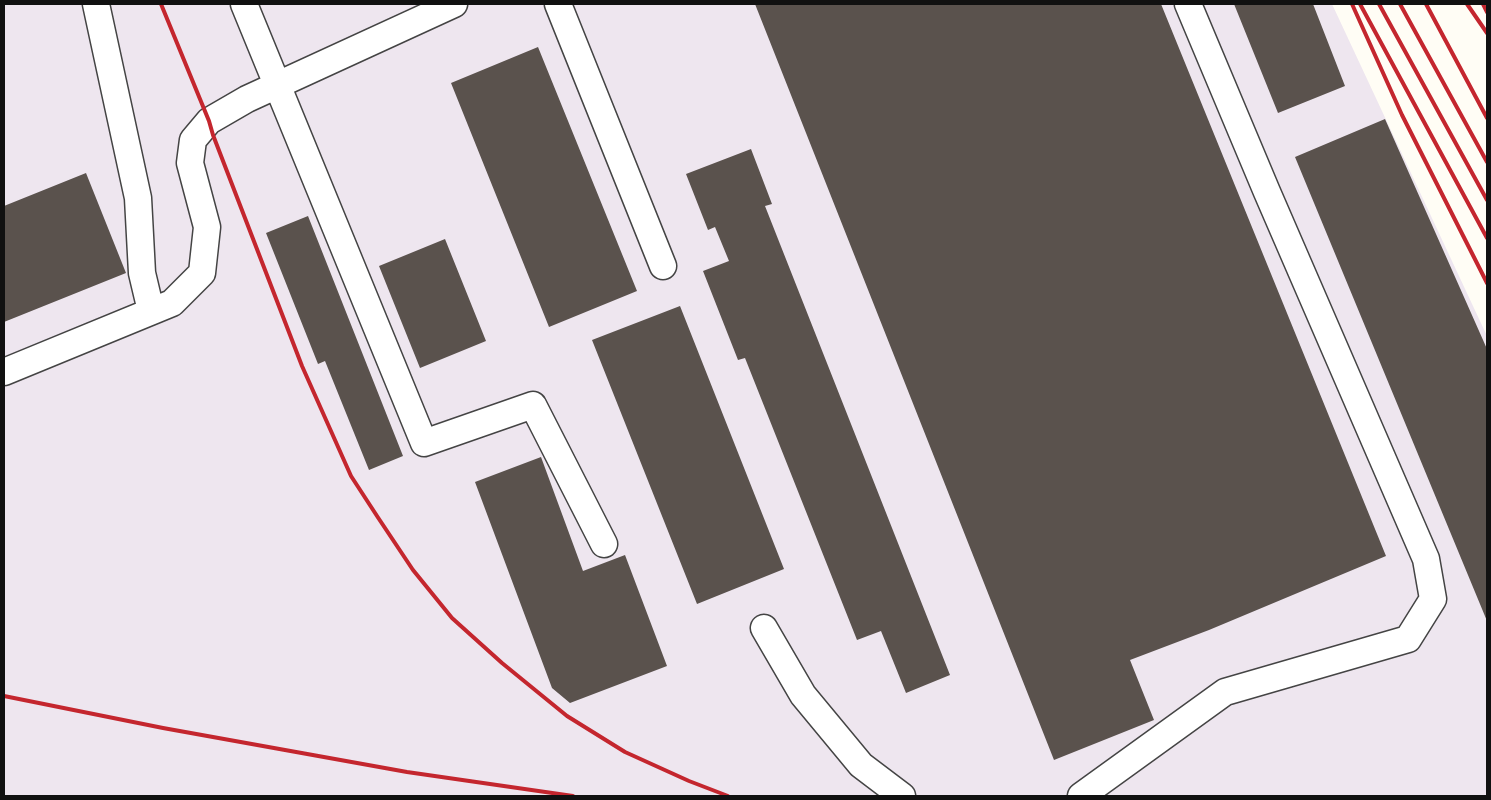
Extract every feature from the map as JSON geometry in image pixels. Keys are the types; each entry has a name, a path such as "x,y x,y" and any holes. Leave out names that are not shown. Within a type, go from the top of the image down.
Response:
{"lane":[{"path":"96,4 138,198 142,273 151,311"},
{"path":"244,4 276,86 424,443 533,406 604,544"},
{"path":"4,372 172,303 202,273 207,227 190,163 193,140 209,121 247,99 454,4"},
{"path":"558,4 664,266"},
{"path":"1081,796 1224,692 1408,639 1433,599 1426,559 1188,4"},
{"path":"764,628 803,694 861,766 902,796"}],"shaded area":[{"path":"4,4 1332,4 1487,336 1487,796 4,796"}],"building":[{"path":"755,4 1161,4 1386,556 1209,630 1130,660 1154,720 1054,760"},
{"path":"1234,4 1313,4 1345,86 1278,113"},
{"path":"538,47 637,291 549,327 451,83"},
{"path":"1385,119 1487,349 1487,621 1295,157"},
{"path":"751,149 772,204 765,206 950,675 906,693 881,631 857,640 745,358 738,360 703,271 729,261 715,227 708,230 686,174"},
{"path":"86,173 126,273 4,322 4,206"},
{"path":"308,216 403,456 369,470 325,361 318,364 266,233"},
{"path":"445,239 486,341 420,368 379,266"},
{"path":"680,306 784,569 697,604 592,340"},
{"path":"541,457 583,571 625,555 667,666 570,703 552,688 475,482"}],"railway":[{"path":"161,4 209,121 302,366 351,476 413,570 452,618 502,663 567,716 625,752 689,781 728,796"},
{"path":"1352,4 1402,115 1487,283"},
{"path":"1360,4 1487,238"},
{"path":"1379,4 1487,200"},
{"path":"1400,4 1487,162"},
{"path":"1426,4 1487,118"},
{"path":"1467,4 1487,33"},
{"path":"1483,4 1487,12"},
{"path":"4,696 163,728 407,772 573,796"}]}
